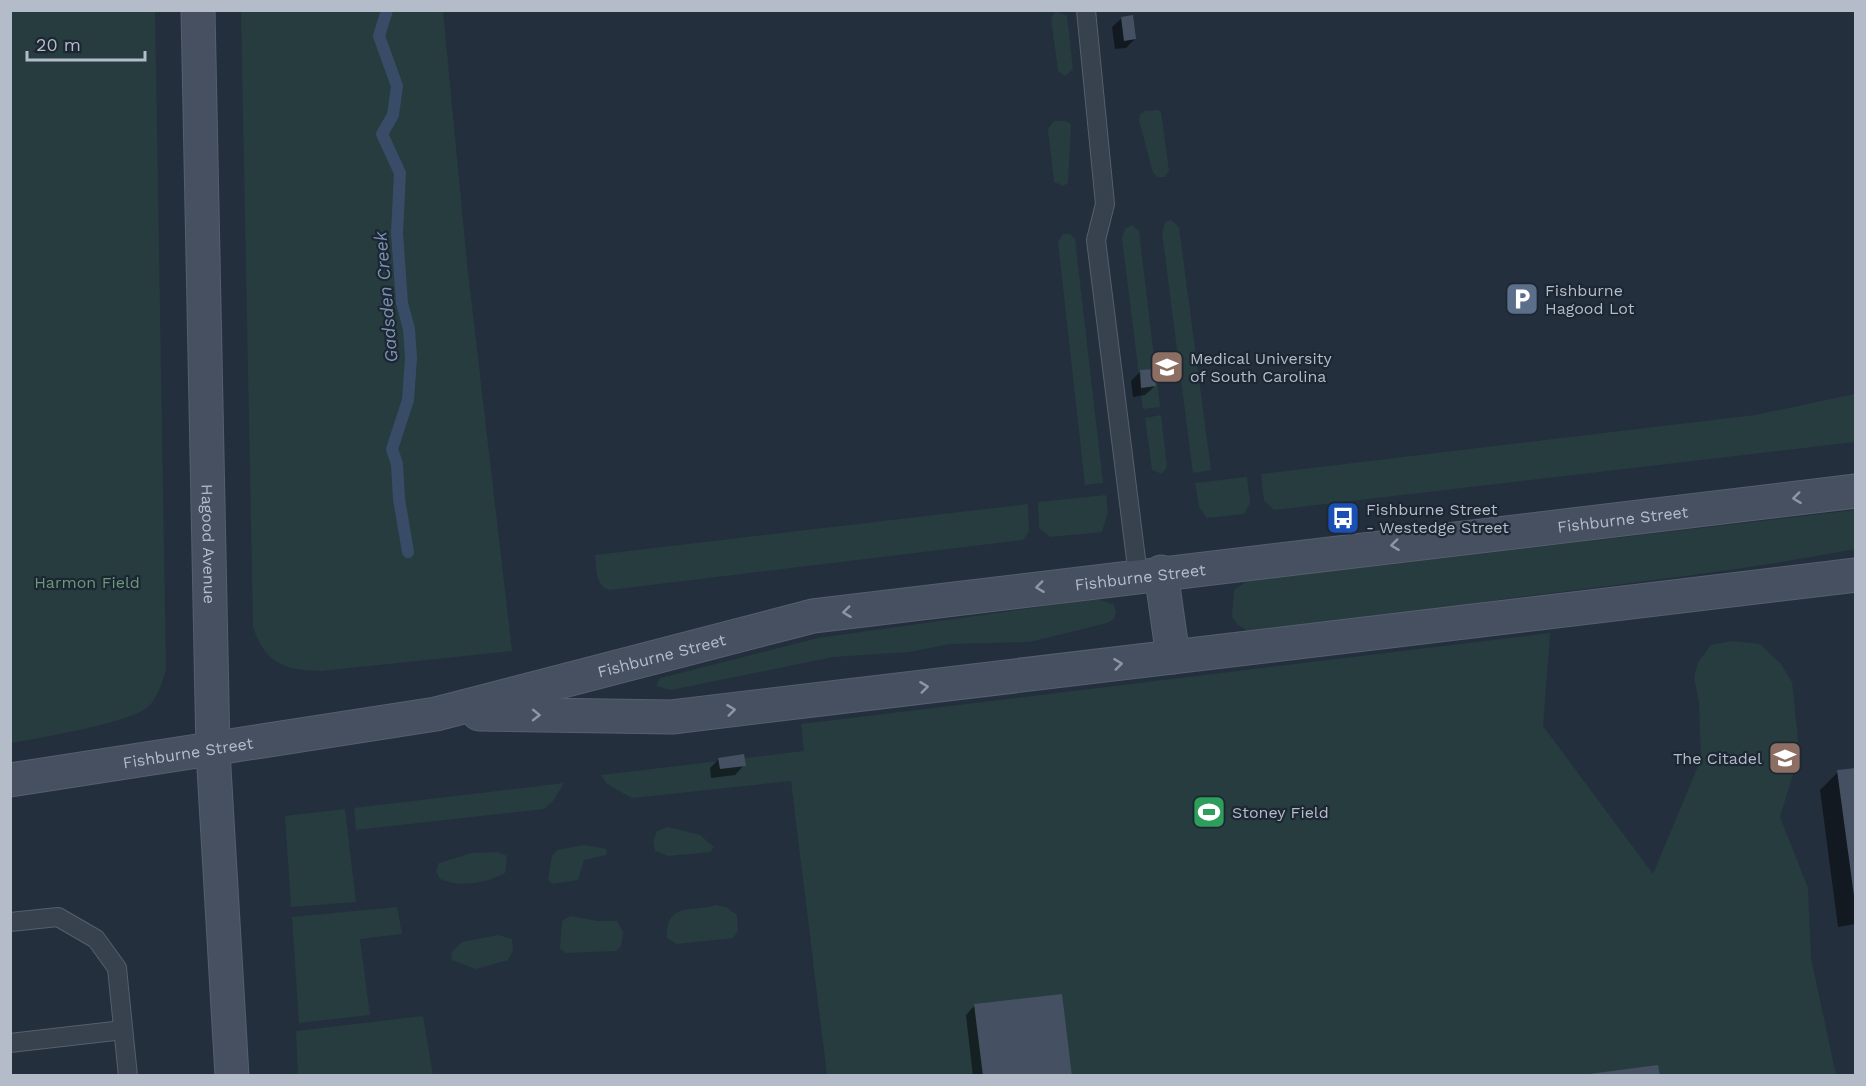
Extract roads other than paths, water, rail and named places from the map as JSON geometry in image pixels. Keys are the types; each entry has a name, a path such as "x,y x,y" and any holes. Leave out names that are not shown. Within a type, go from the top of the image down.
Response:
{"main road":[{"name":"Hagood Avenue","path":"198,10 213,751 232,1076"},
{"name":"Fishburne Street","path":"10,780 213,751 436,714 813,616 1856,491"},
{"path":"1149,574 1173,657"},
{"name":"Fishburne Street","path":"436,714 672,717 1856,575"}],"lane":[{"path":"1086,10 1105,204 1096,240 1149,574"},
{"path":"10,922 58,916 96,939 117,968 128,1076"},
{"path":"10,1043 123,1030"}],"waterway":[{"name":"Gadsden Creek","path":"387,10 379,36 397,86 393,115 382,134 400,173 397,233 402,303 409,329 411,358 408,400 392,449 397,464 399,499 408,552"}],"place":[{"name":"Fishburne Hagood Lot","path":"1522,299"},
{"name":"Medical University of South Carolina","path":"1167,367"},
{"name":"Fishburne Street - Westedge Street","path":"1343,518"},
{"name":"The Citadel","path":"1785,758"},
{"name":"Stoney Field","path":"1209,812"}],"park label":[{"name":"Harmon Field","path":"87,582"}]}
